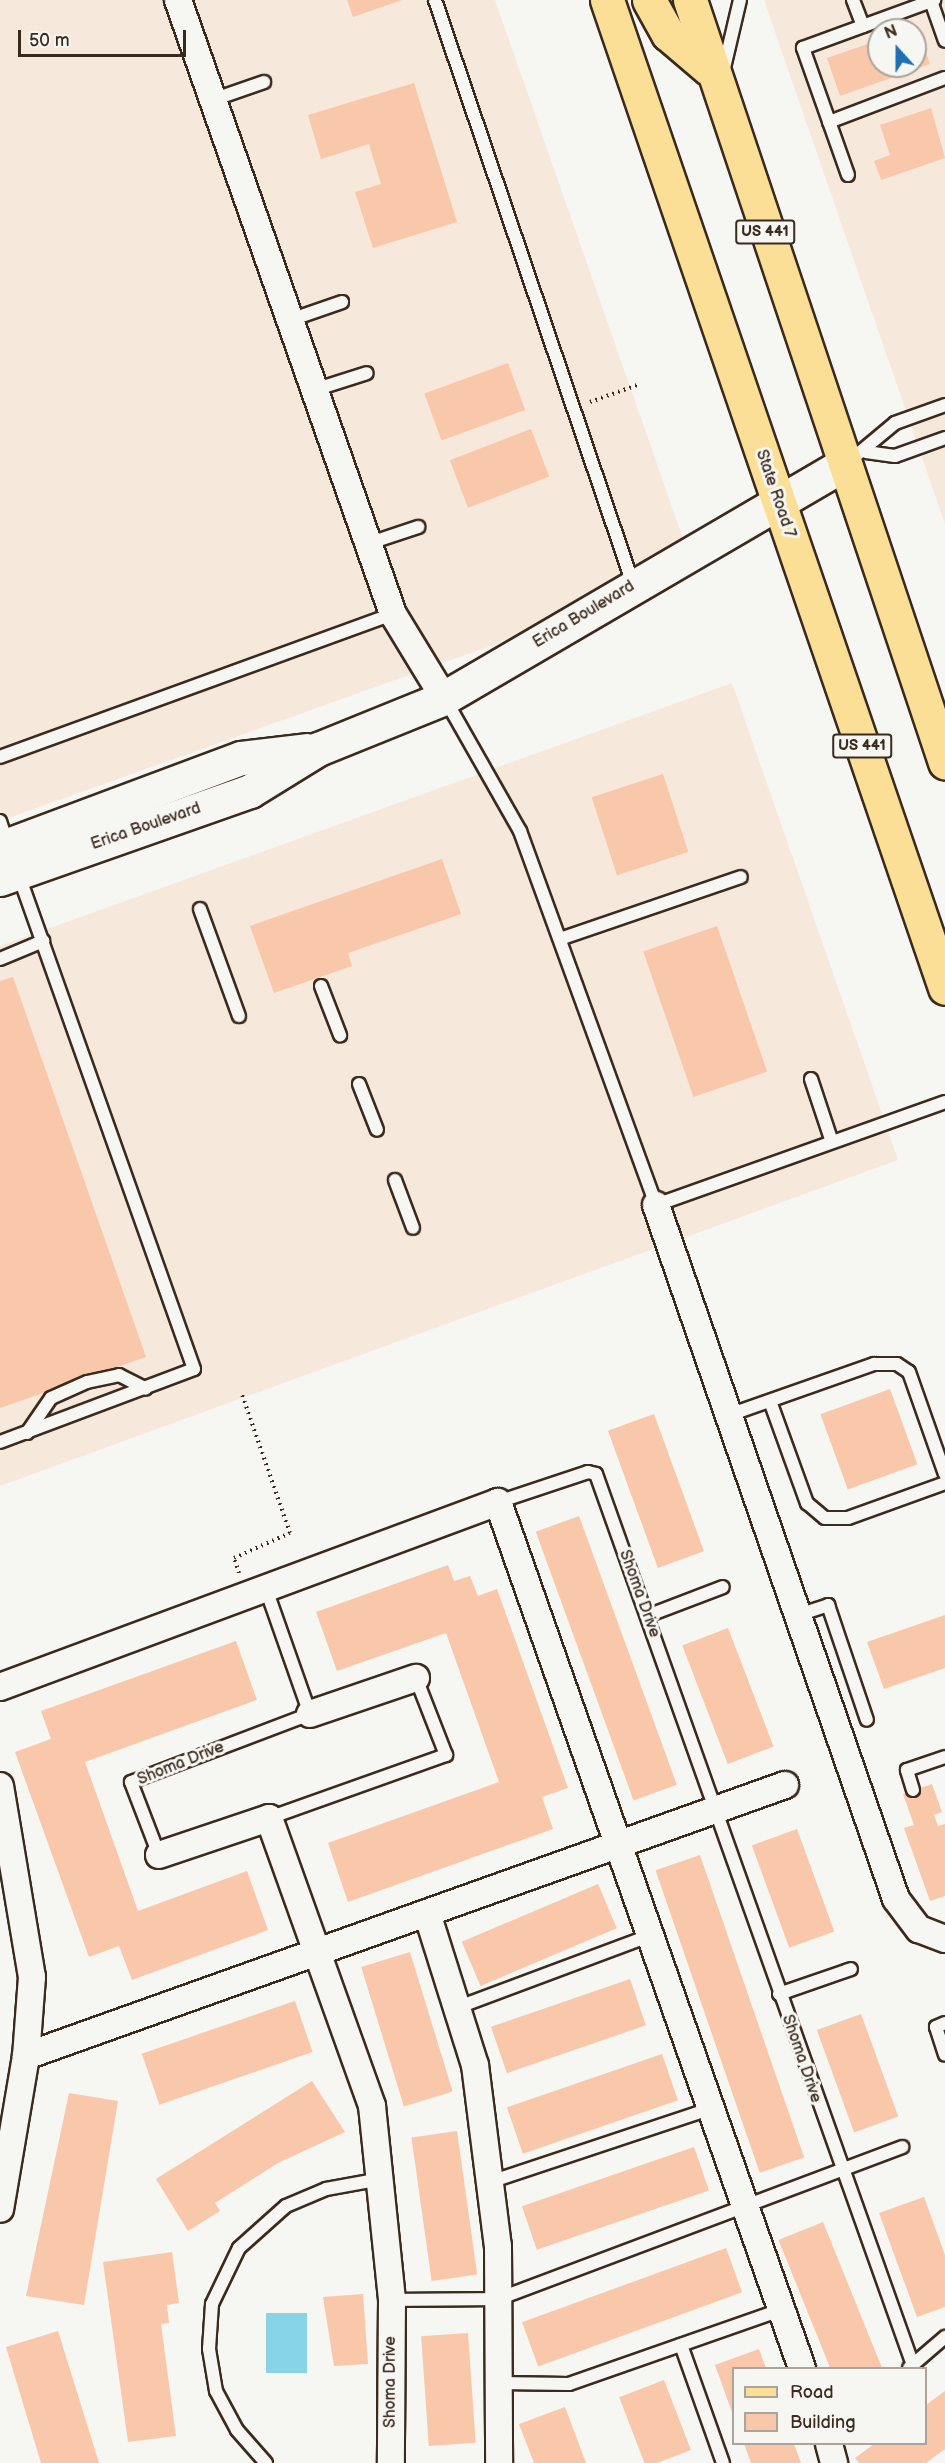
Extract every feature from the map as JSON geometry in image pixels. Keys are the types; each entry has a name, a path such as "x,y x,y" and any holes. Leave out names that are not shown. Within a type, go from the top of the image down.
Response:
{"main road":[{"name":"State Road 7","path":"607,0 945,988"},
{"path":"649,0 668,34 709,69"},
{"name":"US 441","path":"690,0 709,69 855,458 945,762"}],"street":[{"path":"178,0 293,319 393,614 444,698"},
{"name":"Erica Boulevard","path":"5,853 241,758 318,749 444,698 855,458"},
{"path":"656,1205 896,1899 919,1929 945,1939"},
{"path":"498,1502 621,1844 710,2109 801,2367"},
{"name":"Shoma Drive","path":"0,1687 498,1502"},
{"name":"Shoma Drive","path":"310,1714 416,1678"},
{"path":"26,2056 784,1785"},
{"path":"0,1786 32,1977 26,2056 0,2209"},
{"name":"Shoma Drive","path":"159,1855 269,1818 372,2106 383,2179 392,2300 391,2463"},
{"path":"428,1913 475,2065 490,2182 498,2299 500,2463"},
{"path":"829,2445 834,2463"}],"lane":[{"path":"435,0 634,586"},
{"path":"725,111 724,58 740,0"},
{"path":"854,0 863,26"},
{"path":"848,175 803,48 932,1 945,41"},
{"path":"830,122 945,78"},
{"path":"215,99 264,82"},
{"path":"293,319 342,302"},
{"path":"317,390 367,373"},
{"path":"855,458 895,423 945,405"},
{"path":"855,458 896,456 945,438"},
{"path":"370,543 418,526"},
{"path":"0,757 393,614"},
{"path":"444,698 520,831 656,1205 945,1102"},
{"path":"0,1442 146,1389 194,1369 43,941 5,853"},
{"path":"560,939 741,877"},
{"path":"200,909 239,1016"},
{"path":"0,958 43,941"},
{"path":"321,986 340,1035"},
{"path":"811,1079 832,1142"},
{"path":"359,1084 376,1130"},
{"path":"395,1180 413,1228"},
{"path":"729,1415 874,1364 897,1364 909,1372 945,1473"},
{"path":"27,1433 51,1398 87,1382 119,1375 146,1389"},
{"path":"770,1401 807,1503 825,1518 848,1518 945,1483"},
{"name":"Shoma Drive","path":"498,1502 588,1472 596,1474 911,2367 945,2337"},
{"path":"647,1616 723,1587"},
{"path":"256,1592 310,1714"},
{"path":"798,1615 828,1605 867,1720"},
{"name":"Shoma Drive","path":"269,1818 446,1755 416,1678"},
{"name":"Shoma Drive","path":"159,1855 131,1782 310,1714"},
{"path":"913,1790 907,1770 945,1757"},
{"path":"456,2008 652,1935"},
{"path":"778,1994 851,1969"},
{"path":"945,2024 936,2027 945,2055"},
{"path":"490,2182 710,2109"},
{"path":"392,2300 498,2299 902,2147"},
{"path":"266,2463 237,2430 216,2391 209,2349 212,2304 239,2248 286,2206 326,2190 383,2179"},
{"path":"499,2383 569,2384 780,2310"},
{"path":"681,2345 723,2463"}],"path":[{"path":"590,402 640,384"},
{"path":"242,1394 290,1533 234,1558 256,1592"}],"shaded area":[{"path":"0,0 495,0 695,573 0,821"},
{"path":"764,0 945,0 945,524"},
{"path":"732,683 898,1160 0,1486 0,946"}],"water":[{"path":"266,2313 307,2313 307,2373 266,2373"}],"building":[{"path":"347,0 402,0 353,17"},
{"path":"867,44 867,78 891,78 840,96 827,58"},
{"path":"414,83 457,222 373,248 355,192 381,184 369,144 321,159 308,115"},
{"path":"931,108 945,158 881,180 874,161 890,155 880,125"},
{"path":"508,363 525,410 441,440 424,393"},
{"path":"531,429 549,477 468,508 450,460"},
{"path":"663,774 688,852 617,875 592,797"},
{"path":"442,859 461,914 348,953 352,966 274,993 250,926"},
{"path":"717,926 767,1072 693,1097 643,951"},
{"path":"13,977 146,1357 0,1408 0,981"},
{"path":"890,1389 917,1464 848,1489 820,1414"},
{"path":"654,1414 704,1551 658,1568 608,1431"},
{"path":"579,1516 677,1785 634,1800 536,1532"},
{"path":"448,1565 454,1581 470,1576 478,1596 497,1589 568,1788 542,1797 553,1829 348,1902 328,1843 499,1782 446,1633 337,1671 316,1612"},
{"path":"945,1615 945,1668 884,1689 867,1642"},
{"path":"728,1628 774,1747 728,1764 682,1646"},
{"path":"236,1641 257,1700 85,1762 138,1911 247,1871 268,1930 132,1980 119,1946 89,1957 15,1752 51,1739 41,1711"},
{"path":"932,1784 942,1812 934,1815 938,1826 945,1824 945,1896 930,1901 904,1828 914,1825 903,1794"},
{"path":"797,1829 834,1931 789,1948 752,1845"},
{"path":"700,1855 804,2158 760,2173 656,1870"},
{"path":"598,1884 617,1928 481,1986 462,1942"},
{"path":"410,1952 453,2092 404,2107 361,1967"},
{"path":"630,1979 646,2025 507,2073 491,2027"},
{"path":"295,2001 313,2052 159,2105 142,2054"},
{"path":"861,2014 898,2116 854,2133 817,2030"},
{"path":"662,2054 678,2100 523,2154 507,2107"},
{"path":"312,2081 345,2132 278,2163 215,2203 220,2211 188,2231 156,2179"},
{"path":"69,2093 118,2101 84,2305 26,2296"},
{"path":"457,2131 477,2275 432,2281 411,2137"},
{"path":"694,2147 709,2190 537,2250 522,2206"},
{"path":"924,2197 945,2255 945,2307 917,2317 879,2213"},
{"path":"823,2222 882,2367 830,2367 778,2240"},
{"path":"726,2248 742,2292 538,2366 522,2322"},
{"path":"172,2252 179,2303 167,2305 169,2323 161,2324 176,2436 128,2442 103,2262"},
{"path":"363,2294 368,2364 334,2366 323,2297"},
{"path":"58,2331 99,2463 41,2463 6,2347"},
{"path":"468,2333 476,2443 429,2446 421,2336"},
{"path":"759,2349 766,2367 732,2367 732,2412 715,2365"},
{"path":"664,2380 691,2450 657,2463 644,2463 619,2397"},
{"path":"945,2391 945,2449 926,2463 859,2463 855,2458 873,2445 927,2445 927,2404"},
{"path":"565,2407 586,2463 534,2463 519,2424"},
{"path":"744,2445 794,2445 801,2463 751,2463"}]}
